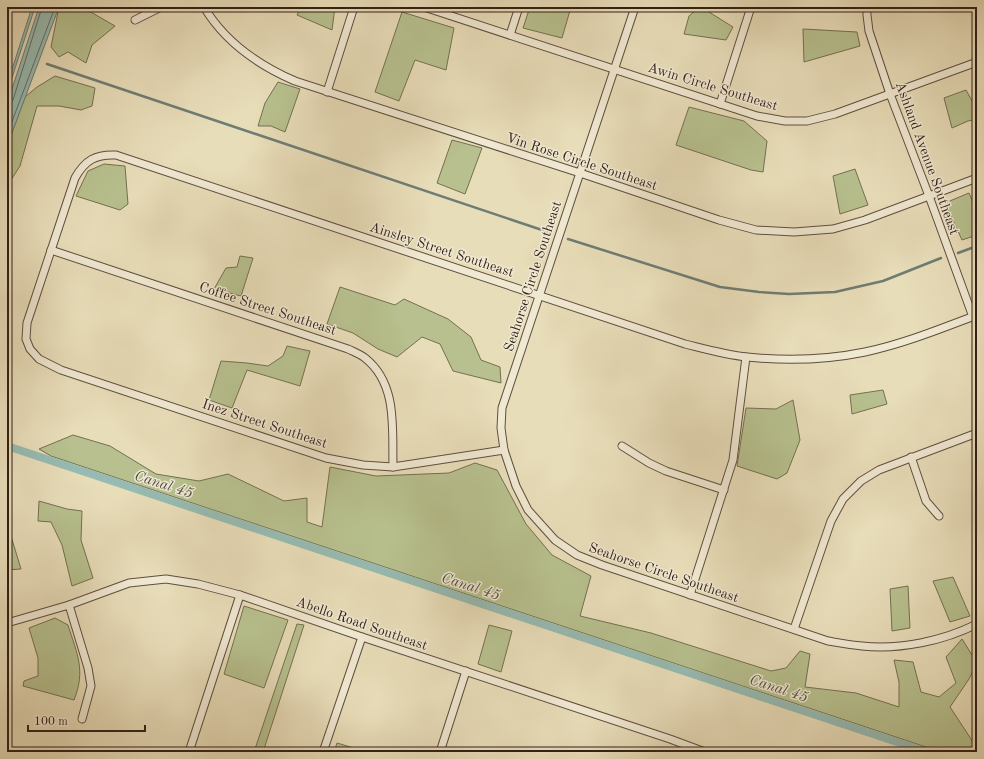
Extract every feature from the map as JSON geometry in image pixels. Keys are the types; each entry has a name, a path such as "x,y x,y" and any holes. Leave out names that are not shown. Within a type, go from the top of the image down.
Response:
{"street":[{"path":"135,20 161,7"},
{"name":"Vin Rose Circle Southeast","path":"204,7 229,39 254,60 275,73 327,92 718,220 756,230 794,232 833,229 907,206 977,178"},
{"path":"327,92 354,7"},
{"name":"Awin Circle Southeast","path":"424,7 756,116 785,121 807,121 835,114 977,62"},
{"path":"510,35 520,7"},
{"path":"614,69 635,7"},
{"path":"720,104 751,7"},
{"name":"Ashland Avenue Southeast","path":"867,7 869,31 890,94 975,316"},
{"name":"Seahorse Circle Southeast","path":"614,69 502,408 501,428 504,450 516,486 528,510 555,540 577,555 596,563 794,629 828,642 863,646 893,647 921,643 977,626"},
{"name":"Ainsley Street Southeast","path":"51,250 75,178 88,162 96,156 104,154 116,155 685,344 746,357 788,360 817,359 864,352 904,341 975,316"},
{"name":"Inez Street Southeast","path":"51,250 27,323 26,339 30,348 39,359 61,370 326,458 363,465 393,467 504,450"},
{"name":"Coffee Street Southeast","path":"51,250 348,349 364,357 378,371 388,388 392,410 393,467"},
{"path":"690,595 733,460 746,357"},
{"path":"794,629 830,521 843,499 861,481 879,470 911,456 977,432"},
{"path":"622,446 649,463 666,471 724,490"},
{"path":"911,456 926,501 939,516"},
{"name":"Abello Road Southeast","path":"7,623 69,604 129,583 166,579 198,584 240,595 362,637 670,738 696,750 705,752"},
{"path":"189,752 240,595"},
{"path":"69,604 88,668 91,686 82,719"},
{"path":"324,752 362,637"},
{"path":"440,752 466,671"}],"green space":[{"path":"59,7 82,7 115,26 92,45 86,63 68,52 59,57 51,47"},
{"path":"301,7 335,7 332,30 297,15"},
{"path":"530,7 571,7 562,38 523,28"},
{"path":"699,7 733,27 726,40 684,34 689,16"},
{"path":"402,12 454,28 446,70 415,60 399,101 375,92"},
{"path":"803,29 857,32 860,46 804,62"},
{"path":"55,76 95,88 92,106 81,110 59,106 37,106 20,166 9,183 7,190 7,146 25,97 37,87"},
{"path":"278,82 300,89 285,132 271,126 258,126 265,103"},
{"path":"966,90 977,110 977,119 952,128 944,98"},
{"path":"689,107 744,121 767,141 763,172 751,170 676,145"},
{"path":"452,140 482,148 465,194 437,183"},
{"path":"104,164 125,166 128,204 120,210 76,196 88,171"},
{"path":"855,169 868,205 840,214 833,176"},
{"path":"969,193 977,212 977,235 962,240 945,203"},
{"path":"240,256 253,258 241,296 214,289 226,268 237,267"},
{"path":"340,287 395,305 404,299 448,319 471,337 481,360 500,367 501,383 453,371 440,344 422,337 397,357 378,349 353,333 327,324"},
{"path":"287,346 310,351 300,386 247,370 232,408 209,400 221,361 268,366 283,356"},
{"path":"883,390 887,404 852,414 850,395"},
{"path":"793,400 800,440 787,473 777,479 737,466 746,408 776,409"},
{"path":"73,435 110,446 156,474 199,481 228,474 284,501 307,498 307,522 322,527 330,467 376,476 449,473 475,463 497,470 526,524 552,555 591,576 580,616 651,633 771,671 786,668 800,651 810,654 805,687 856,693 899,707 899,682 894,660 913,662 921,692 939,697 956,683 946,657 962,639 977,663 969,679 950,707 973,742 977,743 977,752 941,752 51,456 39,449"},
{"path":"39,501 67,509 82,511 81,540 93,578 72,586 62,545 51,522 38,521"},
{"path":"7,523 21,569 7,570"},
{"path":"953,577 970,616 950,622 933,581"},
{"path":"908,586 910,628 892,631 890,589"},
{"path":"244,606 288,620 264,688 224,674"},
{"path":"55,618 68,625 79,662 80,671 78,689 74,700 23,686 24,681 38,676 38,658 29,628"},
{"path":"297,624 304,625 263,752 254,752"},
{"path":"489,625 512,631 501,672 478,664"},
{"path":"337,743 367,752 334,752"}],"water":[{"path":"32,7 35,7 7,93 7,85"},
{"path":"39,7 59,7 7,146 7,104"}],"waterway":[{"path":"47,64 548,232"},
{"path":"568,239 720,287 789,294 835,292 883,281 941,258"},
{"path":"958,253 977,246"},
{"name":"Canal 45","path":"7,446 927,752"}]}
